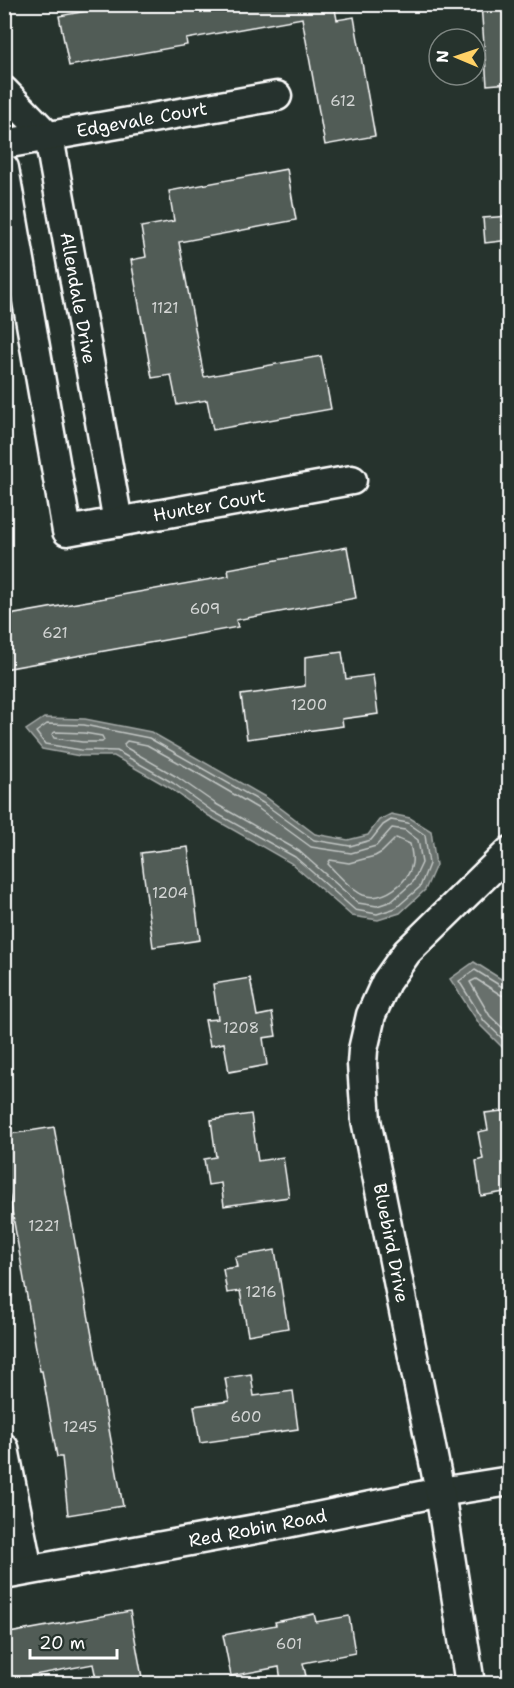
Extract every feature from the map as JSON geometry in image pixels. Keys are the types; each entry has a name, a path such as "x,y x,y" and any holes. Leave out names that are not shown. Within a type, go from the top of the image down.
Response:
{"street":[{"path":"4,91 49,137"},
{"name":"Edgevale Court","path":"4,144 277,96"},
{"name":"Allendale Drive","path":"49,137 118,522"},
{"name":"Hunter Court","path":"4,168 68,531 352,480"},
{"name":"Bluebird Drive","path":"470,1683 440,1492 366,1120 362,1064 371,1014 386,982 407,952 510,851"},
{"path":"4,1449 16,1572"},
{"name":"Red Robin Road","path":"16,1572 272,1526 440,1492 510,1481"}],"water":[{"path":"44,718 85,719 151,732 267,798 315,834 348,840 368,835 379,820 391,814 410,818 431,831 436,865 425,890 400,913 378,920 352,916 291,863 209,816 170,788 114,756 80,756 42,749 26,730"},
{"path":"474,962 509,984 509,1054 480,1025 450,979"}],"building":[{"path":"125,4 334,4 337,20 354,17 375,136 325,145 302,18 186,39 187,45 69,66 59,16"},
{"path":"481,4 510,4 510,83 487,85 487,27 483,27"},
{"path":"287,169 296,220 179,242 204,377 321,356 331,409 213,430 207,400 177,405 171,375 152,378 131,260 146,257 141,227 174,221 169,191"},
{"path":"510,216 510,240 485,243 483,218"},
{"path":"347,547 356,598 236,620 238,627 4,669 4,616 229,576 228,569"},
{"path":"342,652 346,679 373,675 378,714 342,719 343,726 247,739 241,695 305,686 305,657"},
{"path":"188,847 200,940 153,947 141,853"},
{"path":"250,978 257,1016 272,1013 276,1036 263,1038 267,1065 229,1072 224,1043 210,1046 205,1020 218,1019 213,984"},
{"path":"510,1110 510,1191 481,1196 476,1161 483,1159 478,1132 488,1130 485,1113"},
{"path":"251,1114 258,1161 283,1157 289,1197 224,1206 221,1183 208,1185 204,1159 216,1157 211,1120"},
{"path":"54,1127 123,1506 68,1515 62,1457 57,1457 4,1165 4,1135"},
{"path":"275,1250 288,1328 248,1335 240,1291 227,1293 223,1269 237,1267 235,1257"},
{"path":"251,1374 254,1396 293,1391 298,1429 200,1443 194,1406 229,1401 225,1378"},
{"path":"130,1611 143,1683 97,1683 93,1664 8,1680 4,1661 4,1634"},
{"path":"314,1614 316,1622 349,1616 355,1653 303,1663 306,1676 281,1681 279,1667 231,1676 223,1635 276,1625 275,1622"}]}
